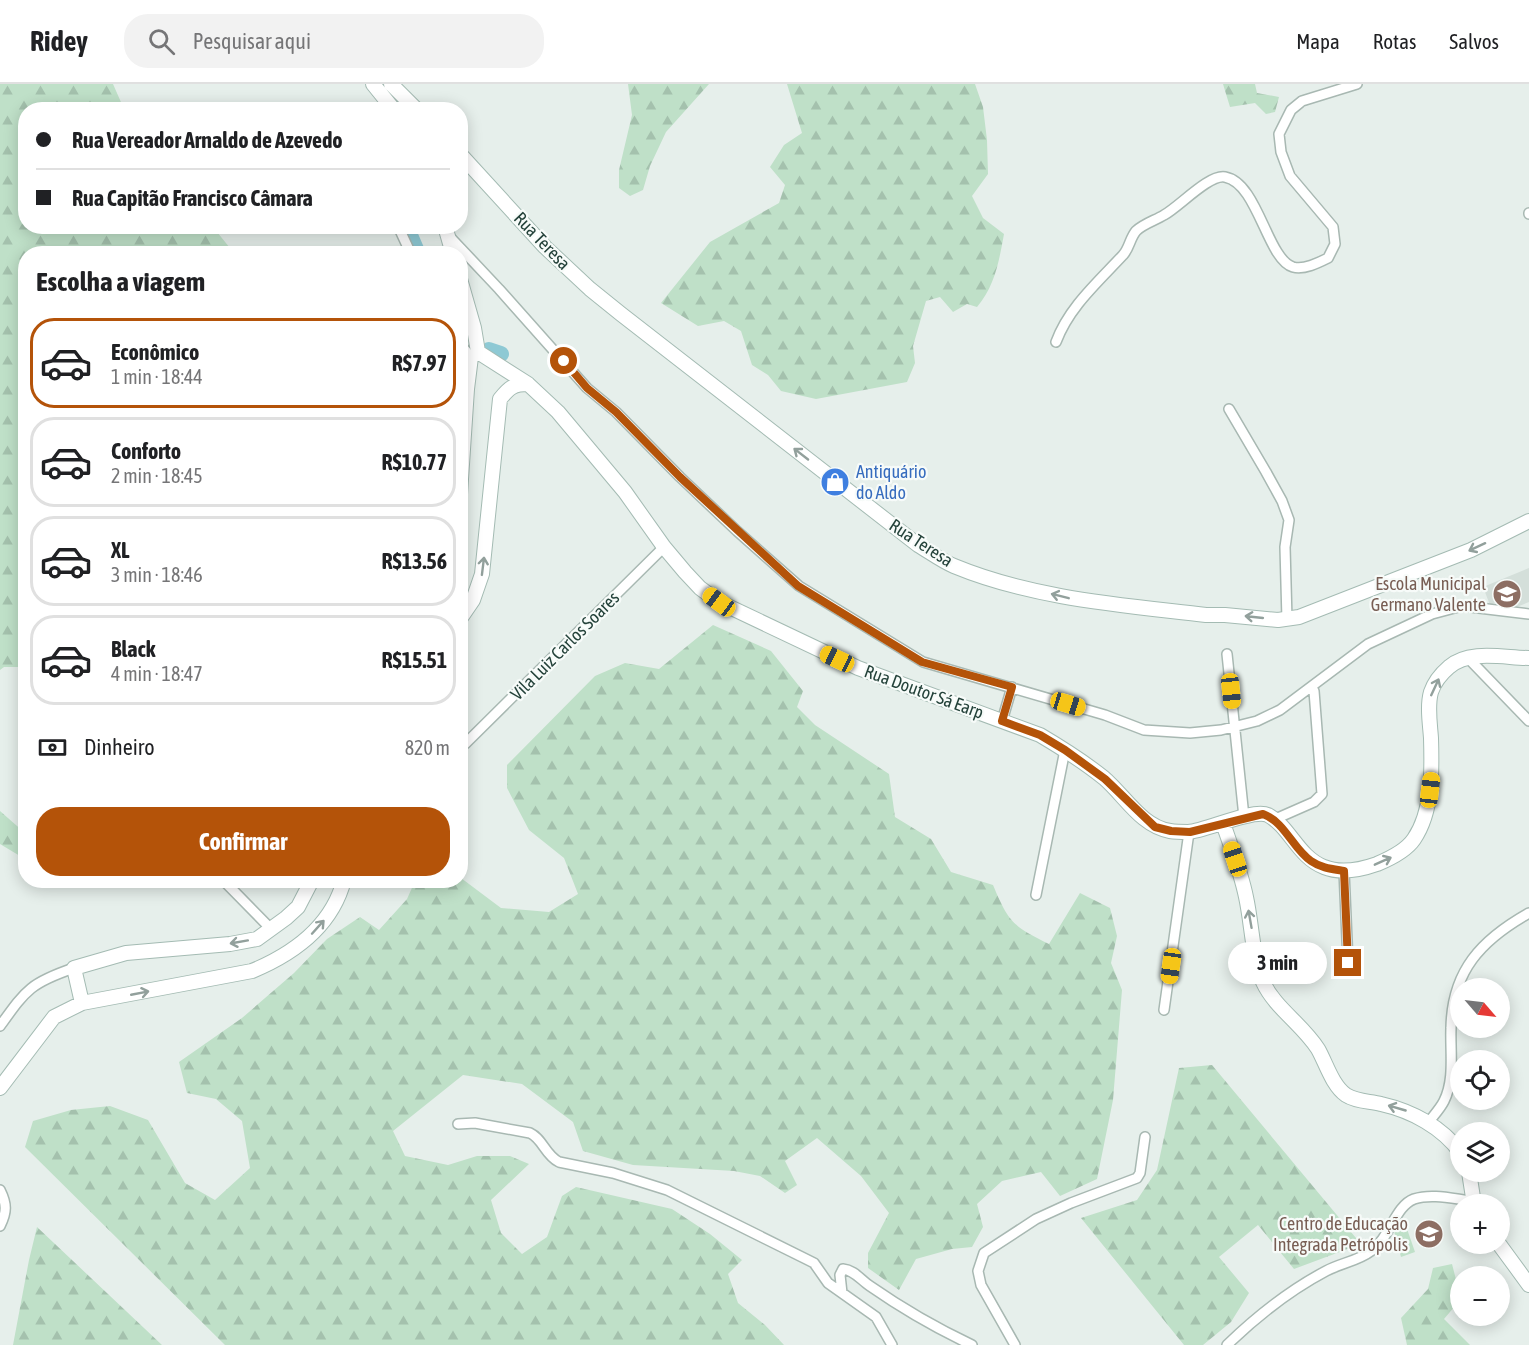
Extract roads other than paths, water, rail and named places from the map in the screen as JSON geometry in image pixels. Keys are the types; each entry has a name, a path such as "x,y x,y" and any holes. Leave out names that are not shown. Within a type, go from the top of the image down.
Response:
{"main road":[{"path":"374,84 394,97"},
{"name":"Rua Teresa","path":"468,163 545,247 590,289 918,545 952,565 991,579 1080,601 1206,615 1287,620 1329,607 1471,550 1529,521"},
{"path":"468,307 474,328 474,354 468,384"},
{"name":"Rua Doutor Sá Earp","path":"474,354 505,368 539,393 625,492 664,548 700,588 719,602 858,669 1040,735 1105,779 1155,827 1190,832 1223,823 1243,811 1263,814 1273,820"},
{"path":"468,607 482,574 505,368"},
{"path":"500,399 515,384 528,384"},
{"path":"1273,820 1309,860 1326,868 1344,871 1366,868 1383,861 1413,841 1428,804 1431,777 1429,711 1431,692 1439,678 1451,665 1468,658 1485,656 1529,658"},
{"path":"1223,823 1246,894 1255,954 1264,982 1280,1006 1301,1027 1317,1048 1341,1090 1358,1100 1406,1110 1428,1123 1450,1141"},
{"path":"82,1003 74,968 126,953 230,944 257,939 298,907 308,888"},
{"path":"0,1088 54,1017 82,1003 252,971 275,961 301,945 323,922 334,906 341,888"},
{"path":"1506,1254 1529,1286"}],"street":[{"path":"1056,342 1071,313 1125,254 1137,231 1167,214 1218,177 1230,179 1243,190 1279,254 1288,265 1295,268 1302,267 1328,258 1335,244 1333,227 1290,176 1281,152 1279,134 1291,110 1302,101 1357,84"},
{"path":"450,234 460,246"},
{"path":"468,254 587,388 616,412 680,477 798,586 922,662 1105,715 1144,730 1190,733 1234,727 1257,721 1280,710 1368,644 1432,614 1462,606 1529,614"},
{"path":"468,350 474,354"},
{"path":"1229,409 1272,481 1288,520 1285,547 1287,620"},
{"name":"Vila Luiz Carlos Soares","path":"468,741 664,548"},
{"path":"1227,654 1243,811"},
{"path":"1468,658 1529,721"},
{"path":"1002,721 1012,687"},
{"path":"1273,820 1310,805 1322,794 1314,691"},
{"path":"1036,895 1065,750"},
{"path":"1164,1010 1190,832"},
{"path":"1344,871 1348,963"},
{"path":"231,888 271,929"},
{"path":"1428,1123 1443,1103 1450,1083 1450,1026 1454,995 1461,976 1474,955 1494,935 1529,913"},
{"path":"0,1026 19,999 31,987 49,977 74,968"},
{"path":"458,1124 475,1123 535,1135 553,1159 559,1162 613,1173 667,1190 814,1263 828,1282 876,1317 892,1345"},
{"path":"1015,1345 981,1285 978,1271 984,1253 1036,1219 1137,1178 1140,1173 1145,1137"},
{"path":"0,1190 6,1201 0,1226"},
{"path":"1227,1345 1248,1324 1314,1278 1374,1250 1386,1237 1396,1215 1412,1200 1430,1196 1450,1199"},
{"path":"842,1293 840,1275 843,1269 851,1270 866,1284 910,1313 972,1345"}],"waterway":[{"path":"409,234 415,246"},
{"path":"489,350 501,354"}],"place":[{"name":"Antiquário do Aldo","path":"835,482"},
{"name":"Escola Municipal Germano Valente","path":"1507,594"},
{"name":"Centro de Educação Integrada Petrópolis","path":"1429,1234"}]}
